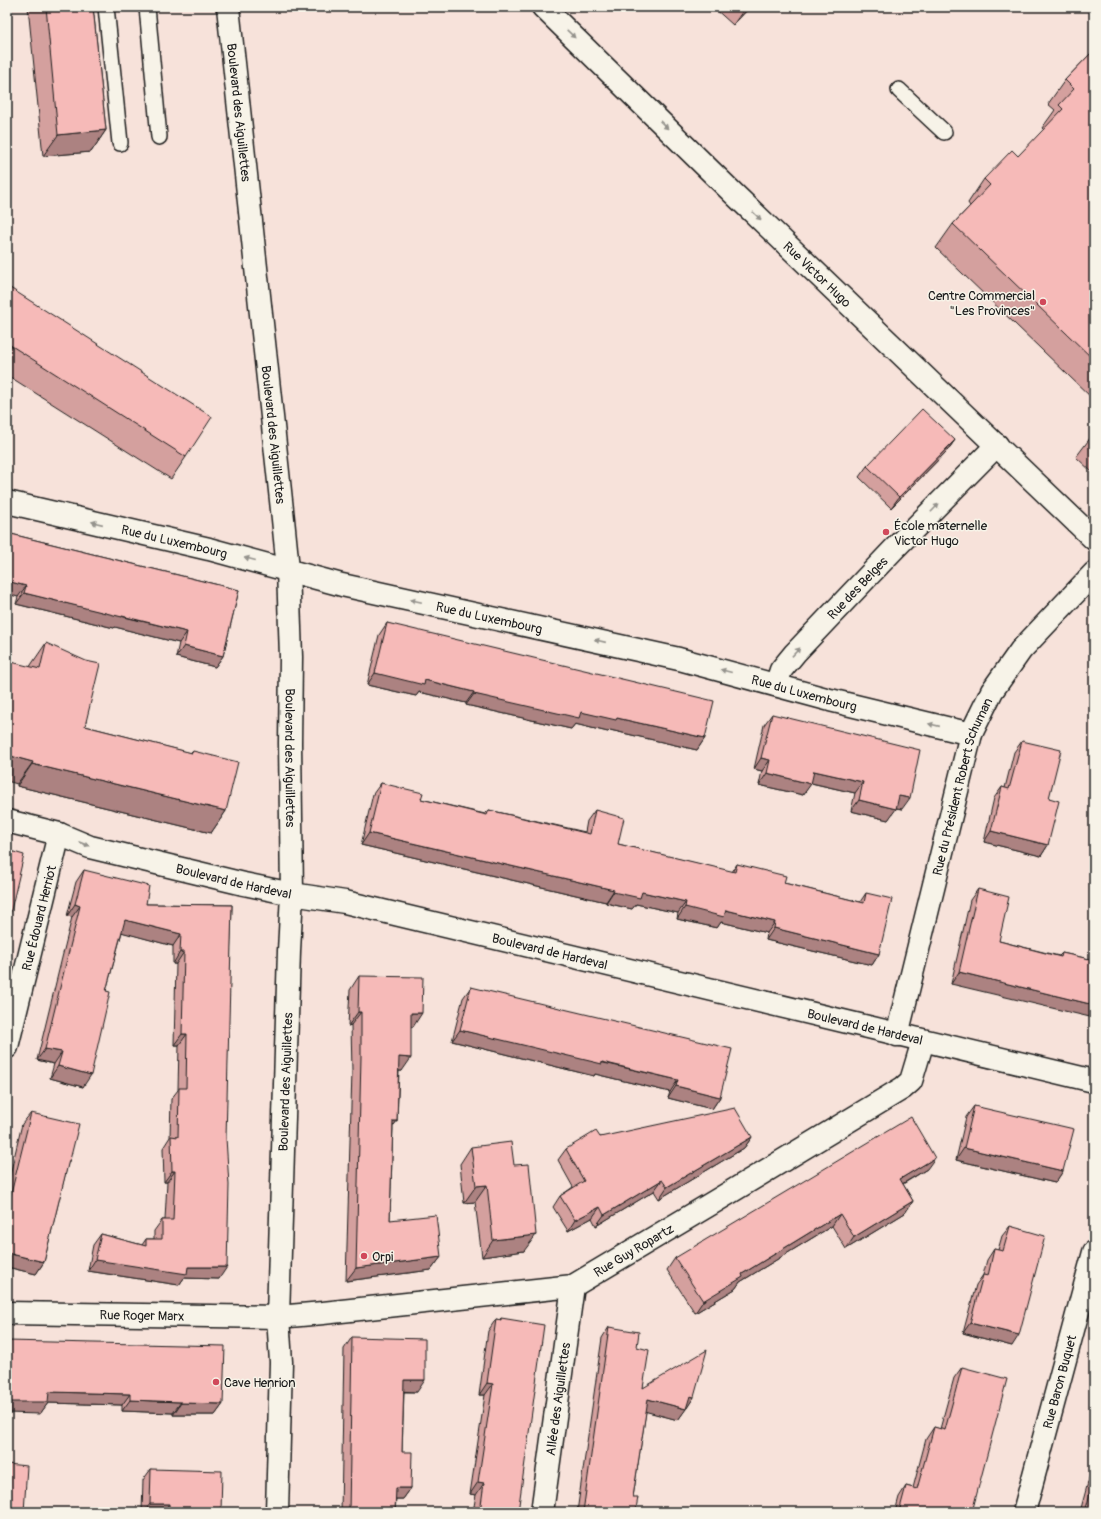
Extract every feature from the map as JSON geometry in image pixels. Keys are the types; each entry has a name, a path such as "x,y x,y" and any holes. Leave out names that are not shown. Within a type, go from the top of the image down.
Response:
{"street":[{"name":"Boulevard des Aiguillettes","path":"228,7 288,569 291,657 292,894 278,1317 281,1362 277,1512"},
{"name":"Rue Victor Hugo","path":"543,7 812,269 1094,539"},
{"name":"Rue des Belges","path":"776,685 781,670 795,654 894,549 997,445"},
{"name":"Rue du Luxembourg","path":"7,502 208,549 288,569 342,585 679,659 830,700 972,734"},
{"name":"Rue du Président Robert Schuman","path":"897,1035 972,734 992,691 1021,650 1094,573"},
{"name":"Boulevard de Hardeval","path":"7,821 59,834 90,846 292,894 345,902 1094,1081"},
{"name":"Rue Édouard Herriot","path":"7,1047 59,834"},
{"name":"Rue Guy Ropartz","path":"278,1317 573,1286 903,1088 911,1081 923,1041"},
{"name":"Rue Baron Buquet","path":"1024,1512 1094,1252"},
{"name":"Allée des Aiguillettes","path":"542,1512 573,1286"},
{"name":"Rue Roger Marx","path":"7,1313 278,1317"}],"lane":[{"path":"106,7 120,143"},
{"path":"147,7 159,137"},
{"path":"899,90 944,132"}],"building":[{"path":"46,7 93,7 106,130 58,135"},
{"name":"Centre Commercial \"Les Provinces\"","path":"1094,50 1094,360 953,224 990,185 984,179 1012,150 1018,156 1063,109 1059,105 1074,89 1065,80"},
{"path":"7,286 212,417 186,457 7,343"},
{"path":"922,409 955,440 899,497 867,466"},
{"path":"7,533 239,590 223,656 184,646 187,632 24,593 26,586 7,581"},
{"path":"387,623 714,701 705,738 617,718 616,720 581,712 579,718 474,694 474,692 425,680 424,685 375,673"},
{"path":"46,643 86,661 100,664 85,726 192,753 193,751 238,762 226,811 32,764 33,762 7,755 7,661 40,669"},
{"path":"772,714 920,750 910,798 899,796 896,809 859,800 863,782 814,771 811,784 767,773 770,760 761,758"},
{"path":"1022,741 1061,750 1049,798 1059,801 1048,845 991,831 1002,787 1009,789"},
{"path":"381,783 423,793 421,799 487,815 489,810 590,834 595,810 624,818 618,844 735,872 737,864 786,876 784,883 864,903 866,893 892,899 879,954 774,928 775,922 726,910 724,917 685,907 686,902 642,892 640,898 613,892 614,890 369,833"},
{"path":"7,850 24,855 7,927"},
{"path":"84,870 149,886 146,904 232,905 226,1138 229,1185 227,1267 188,1267 187,1274 95,1260 101,1234 146,1246 146,1239 162,1239 162,1220 173,1220 175,1171 172,1171 171,1136 178,1137 179,1088 186,1088 187,1034 182,1034 184,952 180,952 181,934 125,920 106,991 110,992 91,1075 58,1066 62,1052 45,1049 80,906 75,904"},
{"path":"978,889 1009,897 999,941 1061,957 1062,953 1094,960 1094,1005 959,972"},
{"path":"359,976 423,977 422,1013 411,1013 411,1058 399,1057 397,1121 393,1121 390,1220 436,1215 441,1257 356,1268 361,1057 361,1012 358,1012"},
{"path":"471,987 732,1049 720,1097 676,1086 678,1080 602,1062 602,1064 460,1030"},
{"path":"974,1106 1074,1129 1063,1171 964,1148"},
{"path":"735,1108 752,1137 667,1187 662,1180 604,1215 600,1207 575,1220 560,1196 584,1181 566,1149 596,1131 600,1137"},
{"path":"31,1113 79,1124 44,1262 7,1253 7,1210"},
{"path":"911,1117 935,1158 900,1179 913,1201 854,1237 840,1214 742,1274 743,1277 703,1301 675,1258"},
{"path":"511,1142 514,1165 529,1164 536,1235 493,1240 487,1185 476,1186 471,1147"},
{"path":"1010,1226 1045,1236 1019,1335 970,1323 983,1275 988,1276 994,1249 1003,1251"},
{"path":"501,1318 544,1325 518,1512 480,1512 484,1483 478,1482 493,1384 487,1383 496,1319 501,1320"},
{"path":"609,1327 639,1332 637,1347 649,1350 643,1388 707,1350 694,1397 690,1396 686,1409 648,1399 633,1497 638,1497 636,1509 646,1510 646,1512 583,1512"},
{"path":"352,1337 425,1339 425,1380 404,1380 402,1452 412,1452 411,1488 396,1488 395,1512 349,1512"},
{"path":"7,1341 225,1346 223,1404 130,1400 130,1394 49,1392 48,1402 7,1402"},
{"path":"962,1367 1007,1379 972,1512 899,1512 906,1486 917,1489 934,1427 945,1430"},
{"path":"7,1464 27,1466 24,1512 7,1512"},
{"path":"151,1469 222,1471 221,1512 169,1512 169,1504 150,1504"},
{"path":"1094,1479 1094,1512 1085,1512"}],"place":[{"name":"Centre Commercial \"Les Provinces\"","path":"1043,302"},
{"name":"École maternelle Victor Hugo","path":"886,532"},
{"name":"Orpi","path":"364,1256"},
{"name":"Cave Henrion","path":"216,1382"}]}
